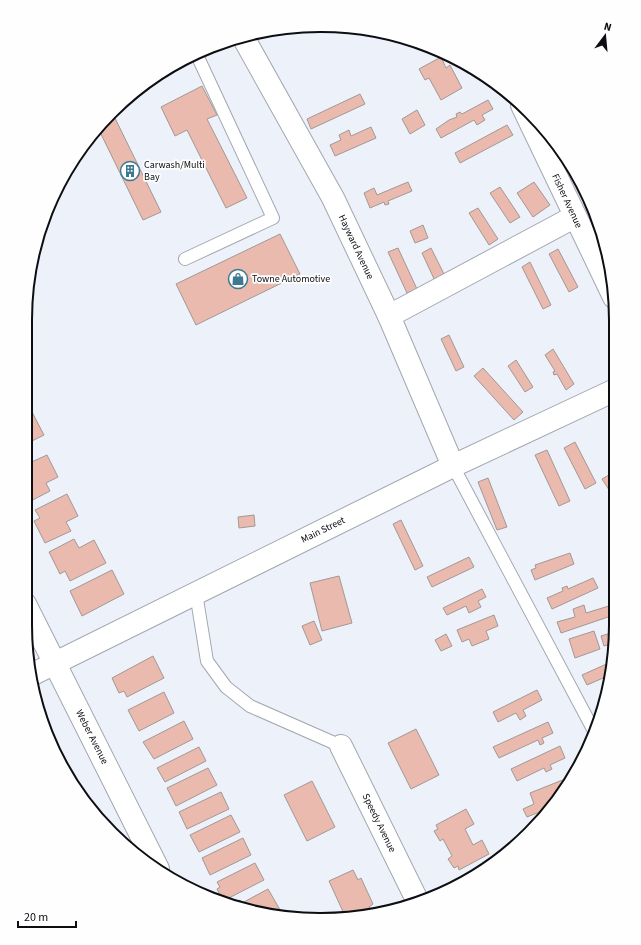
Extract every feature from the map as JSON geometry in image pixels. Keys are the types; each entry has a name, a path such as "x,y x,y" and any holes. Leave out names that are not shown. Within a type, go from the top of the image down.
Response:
{"street":[{"name":"Hayward Avenue","path":"246,42 333,198 389,316 453,466"},
{"name":"Fisher Avenue","path":"544,139 554,154 574,217 607,283"},
{"path":"389,316 574,217"},
{"name":"Main Street","path":"36,672 453,466 609,393"},
{"name":"Weber Avenue","path":"32,618 153,859"},
{"name":"Speedy Avenue","path":"341,746 416,897"}],"lane":[{"path":"185,259 273,218 199,59"},
{"path":"453,466 591,725"},
{"path":"196,593 207,661 226,687 250,706 341,746"}],"building":[{"path":"439,58 442,59 446,68 450,65 462,88 441,100 429,78 425,80 419,69"},
{"path":"202,86 217,115 207,119 247,198 226,208 187,130 175,136 161,107"},
{"path":"360,94 365,104 311,129 307,119"},
{"path":"488,100 493,109 482,115 485,120 477,125 474,120 441,138 436,129 449,120 457,117 456,114 460,112 462,114"},
{"path":"417,110 425,125 410,134 402,119"},
{"name":"Carwash/Multi Bay","path":"115,118 161,212 143,220 101,134"},
{"path":"507,125 513,135 460,163 455,153"},
{"path":"371,127 376,138 335,156 330,145 341,140 339,135 349,130 351,136"},
{"path":"408,182 412,191 388,201 389,204 385,205 384,202 370,208 364,193 374,188 377,195"},
{"path":"534,182 550,205 533,217 517,193"},
{"path":"500,187 520,217 510,223 490,193"},
{"path":"478,208 498,239 489,245 469,213"},
{"path":"423,225 428,238 415,243 410,231"},
{"name":"Towne Automotive","path":"280,234 300,274 196,325 176,284"},
{"path":"398,248 417,289 407,293 388,252"},
{"path":"431,248 445,276 435,281 422,253"},
{"path":"558,249 578,287 569,292 549,254"},
{"path":"530,262 551,305 543,309 522,267"},
{"path":"449,335 464,367 456,371 441,339"},
{"path":"553,349 574,384 566,390 557,374 554,375 553,372 555,371 545,355"},
{"path":"516,360 533,387 525,392 508,366"},
{"path":"483,368 523,412 514,420 474,376"},
{"path":"32,412 44,435 32,441"},
{"path":"575,442 596,483 585,489 564,448"},
{"path":"547,450 570,501 559,506 535,455"},
{"path":"47,455 58,477 46,483 50,491 32,500 32,462"},
{"path":"609,475 609,490 602,479"},
{"path":"488,478 507,527 497,530 478,482"},
{"path":"67,494 78,516 66,522 71,531 45,543 34,521 40,518 35,510"},
{"path":"254,515 255,526 239,528 238,517"},
{"path":"401,520 423,566 415,570 393,524"},
{"path":"74,539 79,548 94,540 106,563 70,581 65,571 60,574 49,552"},
{"path":"570,553 574,564 535,580 531,570 536,568 535,565"},
{"path":"469,557 474,567 432,587 427,577"},
{"path":"112,570 124,594 82,616 70,591"},
{"path":"339,576 352,623 322,631 310,583"},
{"path":"593,578 598,588 552,609 547,598 563,591 562,588 567,586 568,589"},
{"path":"482,589 486,597 478,601 481,607 469,613 466,606 447,615 443,608"},
{"path":"584,605 586,613 609,606 609,617 561,633 557,622 575,617 573,609"},
{"path":"494,615 498,626 486,631 489,639 472,646 469,639 462,642 457,630"},
{"path":"314,621 322,640 310,645 302,626"},
{"path":"594,631 600,649 575,658 569,639"},
{"path":"446,634 452,646 441,651 435,640"},
{"path":"608,634 608,645 604,646 601,636"},
{"path":"153,656 164,678 127,697 124,691 119,693 112,678"},
{"path":"607,664 604,678 587,685 582,675"},
{"path":"537,690 542,700 523,710 526,716 520,720 516,713 498,722 493,712"},
{"path":"164,692 174,713 139,731 128,710"},
{"path":"184,721 193,739 154,759 143,742"},
{"path":"548,722 553,733 542,738 544,743 540,745 538,740 499,758 493,747"},
{"path":"416,729 439,775 411,789 388,743"},
{"path":"560,746 565,758 550,765 552,769 546,772 544,768 517,781 511,769"},
{"path":"199,747 206,761 165,782 157,768"},
{"path":"208,768 217,785 176,806 167,788"},
{"path":"563,780 539,812 527,817 523,809 534,804 530,793"},
{"path":"312,781 335,827 307,841 284,795"},
{"path":"221,792 229,809 187,829 179,812"},
{"path":"466,809 474,824 465,829 473,845 482,840 489,854 459,870 458,866 454,868 448,859 452,856 443,839 440,841 434,831 438,829 436,825"},
{"path":"231,815 240,832 199,852 190,835"},
{"path":"243,838 251,855 210,875 202,858"},
{"path":"255,863 264,880 229,898 220,895 217,889 220,887 217,882"},
{"path":"353,870 358,880 361,878 373,904 369,907 370,909 343,912 329,881"},
{"path":"268,889 280,910 264,907 243,902"}],"place":[{"name":"Carwash/Multi Bay","path":"130,171"},
{"name":"Towne Automotive","path":"238,279"}]}
